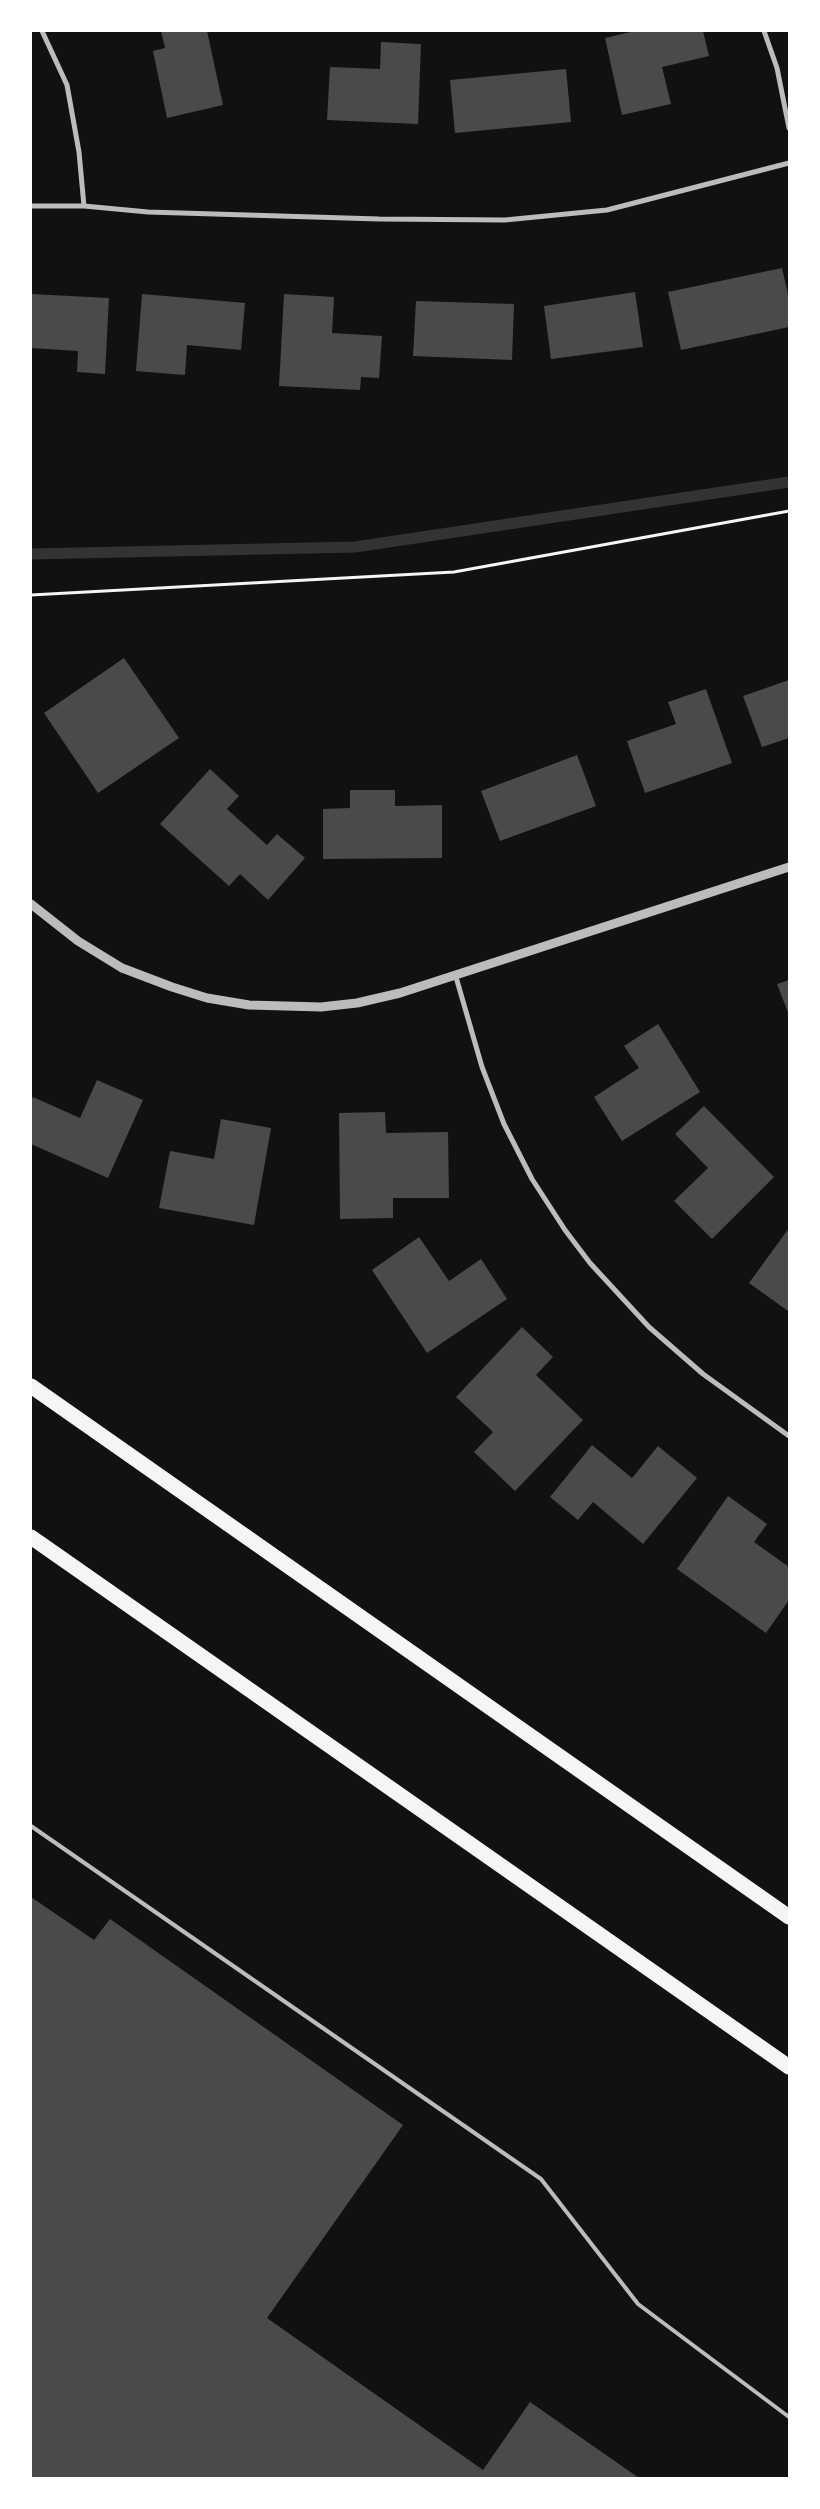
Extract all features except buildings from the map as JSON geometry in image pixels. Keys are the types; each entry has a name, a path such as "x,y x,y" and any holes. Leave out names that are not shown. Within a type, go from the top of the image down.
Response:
{"highway":[{"path":"31,1386 789,1917"},
{"path":"31,1537 789,2068"}],"street":[{"path":"42,31 67,86 78,152 84,206"},
{"path":"764,31 776,68 789,128"},
{"path":"31,206 84,206 148,212 379,219 505,220 607,210 789,164"},
{"path":"31,904 78,941 122,968 207,998 249,1005 321,1007 400,993 789,867"},
{"path":"456,976 482,1067 504,1124 532,1179 565,1230 590,1263 649,1327 703,1374 789,1436"}],"lane":[{"path":"31,1826 541,2179 638,2304 789,2417"}],"path":[{"path":"31,595 454,572 789,511"}],"waterway":[{"path":"31,554 355,547 789,482"}]}
